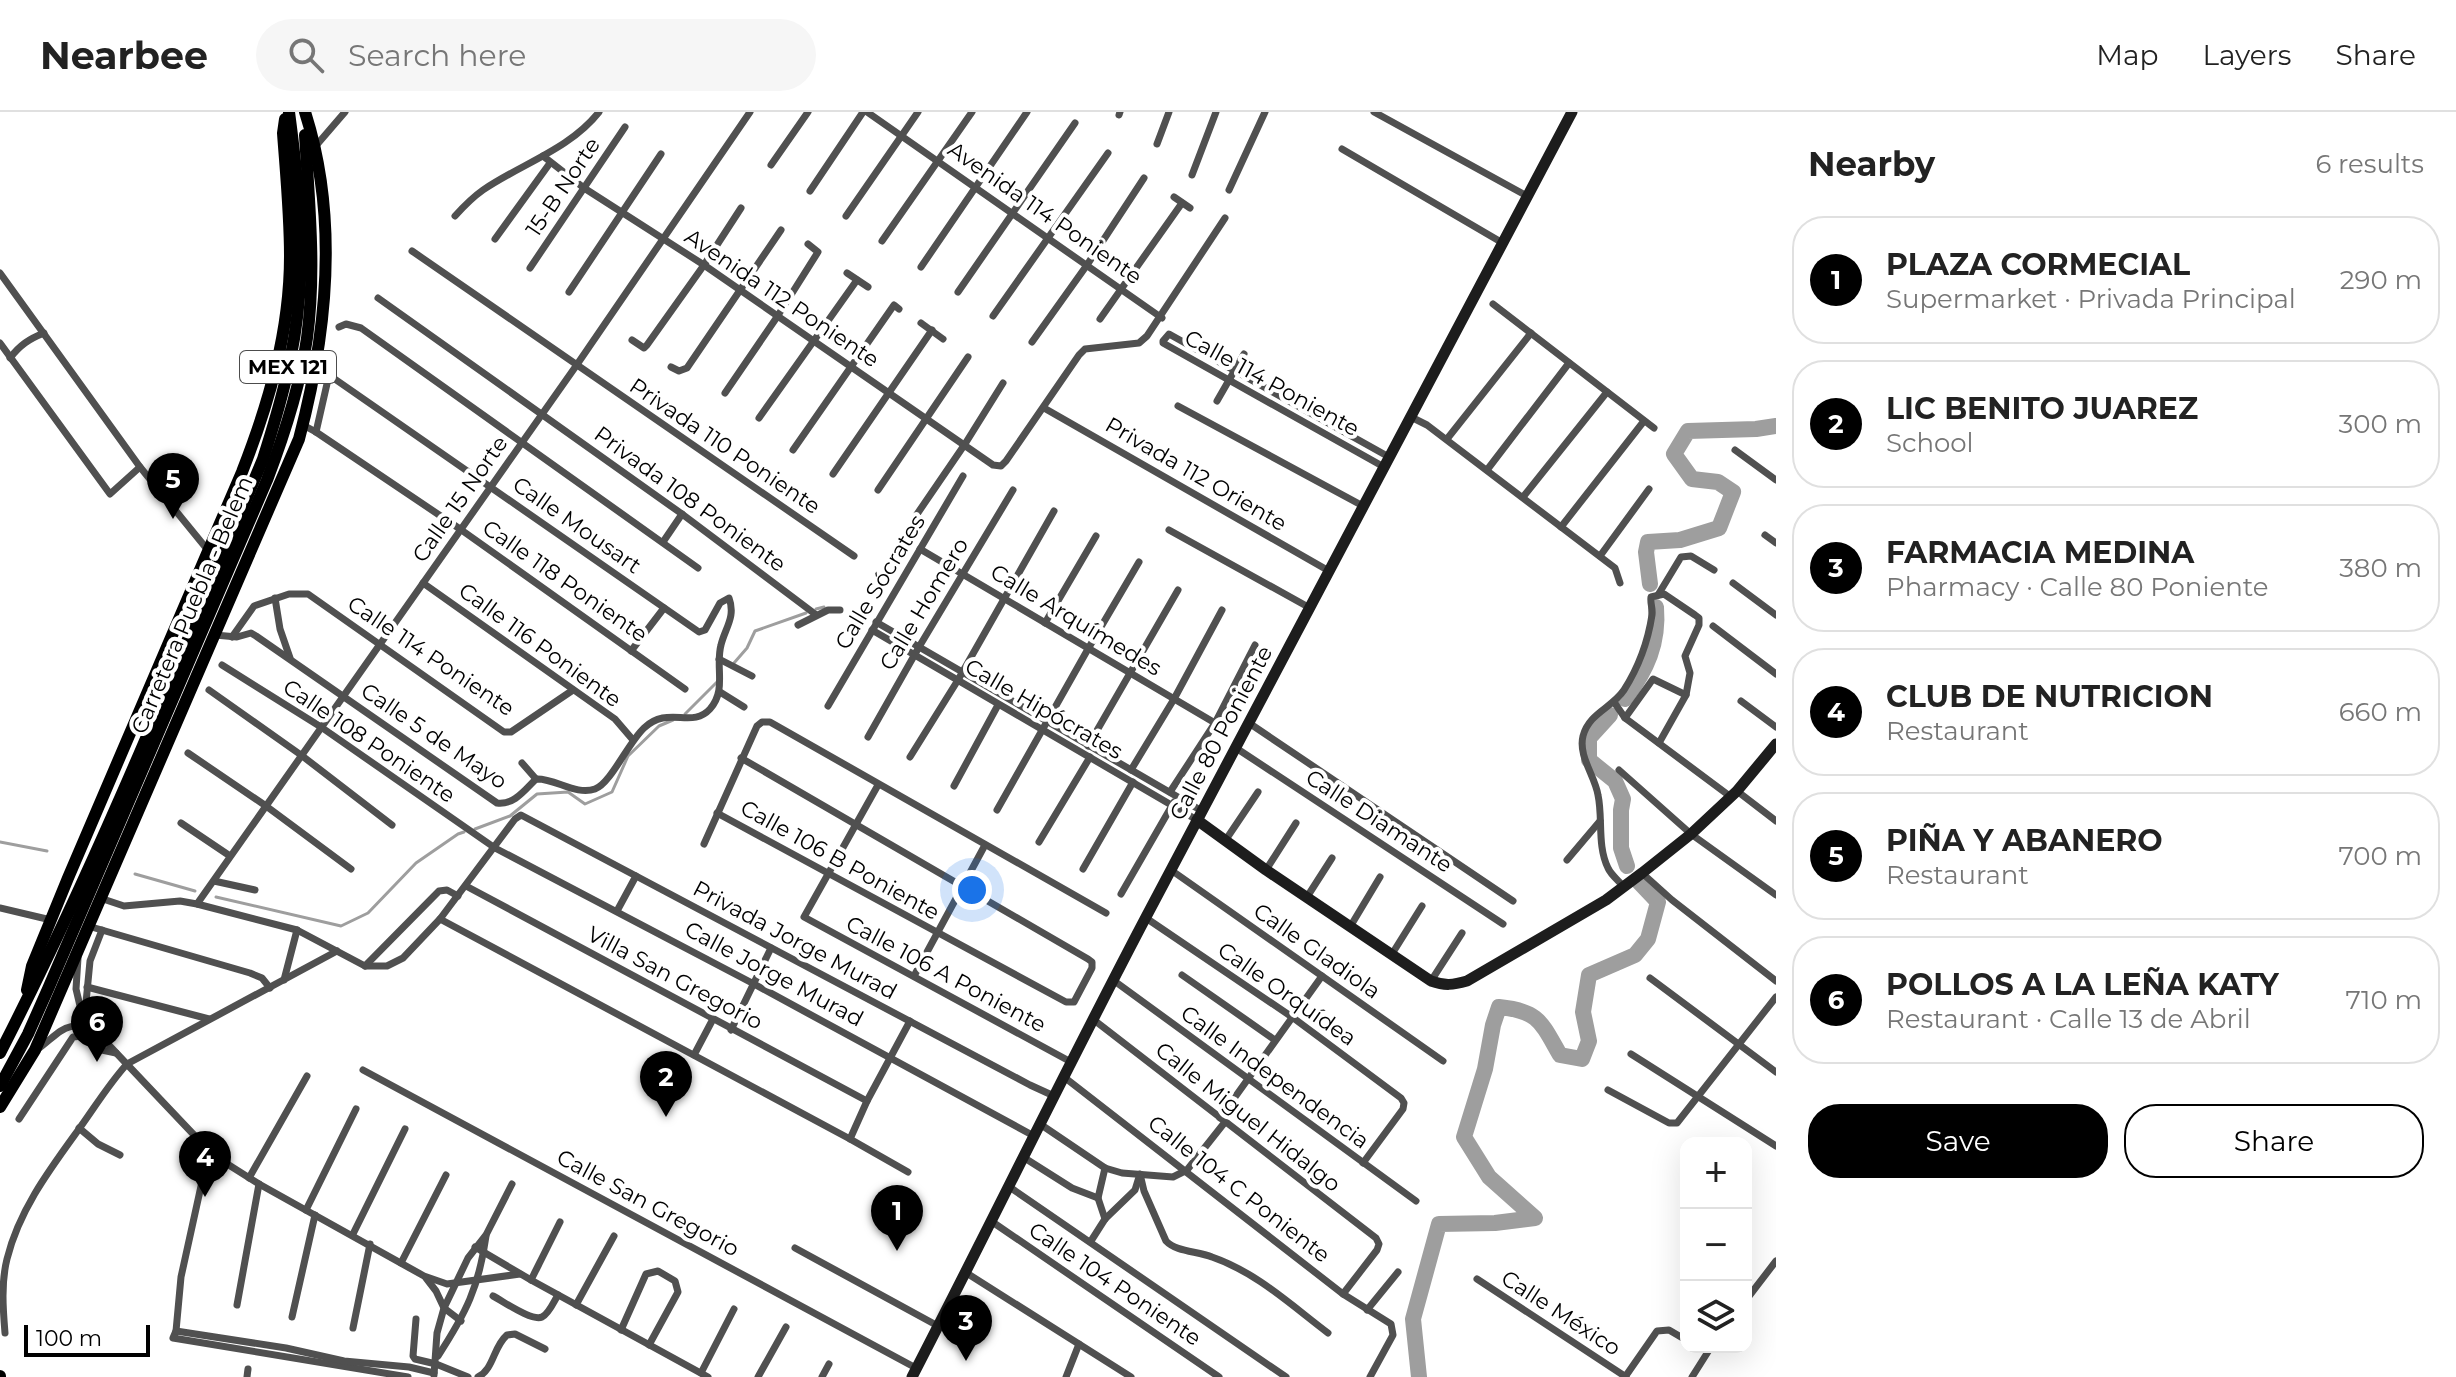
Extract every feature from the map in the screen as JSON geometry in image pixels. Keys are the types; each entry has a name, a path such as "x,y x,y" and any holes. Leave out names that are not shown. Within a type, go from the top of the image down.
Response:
{"main road":[{"name":"Carretera Puebla - Belem","path":"0,1053 40,973 263,459 279,406 295,333 299,295 299,214 288,112"},
{"path":"23,1007 32,966 261,424 276,373 290,259 283,133 288,112"},
{"name":"Carretera Puebla - Belem","path":"2,1096 267,480 288,424 302,364 310,295 310,143 305,112"},
{"path":"0,1120 2,1096 35,1050 283,480 303,425 316,368 324,311 325,275 325,232 310,143"},
{"path":"225,512 237,528 260,532"},
{"path":"189,597 211,605 223,618"}],"street":[{"path":"310,143 345,112"},
{"path":"455,216 485,188 543,156 599,112"},
{"name":"Calle 15 Norte","path":"197,904 576,366 750,112"},
{"path":"771,165 808,112"},
{"path":"810,191 865,112"},
{"name":"Avenida 114 Poniente","path":"865,112 903,135 1162,318"},
{"path":"846,216 918,112"},
{"path":"882,241 972,112"},
{"path":"921,267 1027,112"},
{"path":"1157,144 1169,112"},
{"path":"1192,175 1216,112"},
{"path":"1229,190 1265,112"},
{"path":"1374,112 1527,196"},
{"name":"Calle 80 Poniente","path":"914,1373 1113,980 1572,112"},
{"path":"958,292 1075,123"},
{"name":"15-B Norte","path":"530,268 625,127"},
{"path":"1342,149 1501,242"},
{"path":"993,316 1108,153"},
{"path":"569,292 661,154"},
{"name":"Avenida 112 Poniente","path":"543,156 584,188 704,265 993,465 1001,466 1044,408"},
{"path":"495,239 550,163"},
{"path":"1032,342 1144,178"},
{"path":"1174,197 1190,208"},
{"path":"1100,319 1182,203"},
{"path":"632,340 644,348 741,208"},
{"path":"1044,408 1085,349 1139,343 1147,336 1162,318 1225,218"},
{"path":"671,367 683,371 781,230"},
{"path":"725,393 818,252 808,244"},
{"name":"Privada 110 Poniente","path":"412,251 854,556"},
{"path":"0,273 140,467 237,584"},
{"path":"847,273 868,287"},
{"path":"759,418 857,280"},
{"name":"Privada 108 Poniente","path":"378,298 682,514 815,614"},
{"path":"1493,304 1654,428"},
{"path":"793,450 897,307"},
{"path":"921,323 943,339"},
{"path":"339,327 346,324 361,328 698,568"},
{"path":"833,474 932,330"},
{"path":"10,358 18,347 44,333"},
{"path":"1447,439 1531,333"},
{"name":"Calle 114 Poniente","path":"1169,334 1321,419 1387,462 1316,429 1163,341 1169,334"},
{"path":"0,343 110,494 140,467"},
{"path":"1217,401 1244,354"},
{"path":"878,490 968,357"},
{"path":"1487,470 1569,363"},
{"name":"Calle Mousart","path":"316,368 699,632 705,630 720,603 729,598 731,620 721,644 719,659"},
{"path":"316,432 329,375"},
{"path":"913,520 1003,383"},
{"path":"1268,402 1273,392"},
{"path":"1523,497 1607,392"},
{"path":"1178,406 1363,506"},
{"name":"Privada 112 Oriente","path":"1044,408 1329,571"},
{"path":"1411,417 1447,439 1600,556 1615,568 1620,583"},
{"path":"1316,429 1321,419"},
{"path":"1561,527 1644,421"},
{"name":"Calle 118 Poniente","path":"303,425 460,529 685,689"},
{"path":"1735,450 1776,480"},
{"name":"Calle Sócrates","path":"828,706 963,476"},
{"path":"1600,556 1649,489"},
{"name":"Calle Homero","path":"868,737 1013,490"},
{"path":"910,757 960,677 1054,511"},
{"path":"663,542 682,514"},
{"path":"1169,530 1310,608"},
{"path":"1765,535 1776,543"},
{"path":"1045,623 1096,536"},
{"name":"Calle Arquímedes","path":"920,549 1215,723"},
{"path":"1658,595 1681,557 1691,556 1714,570"},
{"path":"997,810 1139,562"},
{"name":"Calle 116 Poniente","path":"423,583 615,719 633,740"},
{"path":"1733,583 1776,615"},
{"path":"1088,746 1178,590"},
{"name":"Calle 114 Poniente","path":"275,598 308,594 507,733 573,690"},
{"path":"1624,887 1609,871 1604,857 1598,792 1582,747 1587,727 1596,713 1614,702 1640,660 1653,609 1651,597 1667,595 1699,618 1699,625 1685,656 1690,673 1686,695 1659,743"},
{"path":"232,637 254,606 275,598 280,629 291,660"},
{"path":"631,651 664,608"},
{"path":"798,625 815,614 840,610"},
{"path":"1131,770 1222,610"},
{"name":"Calle Hipócrates","path":"874,626 919,647 998,705 1173,804 1200,816"},
{"name":"Calle Hipócrates","path":"874,626 914,656 1047,721 1173,794 1200,816"},
{"path":"1713,626 1776,674"},
{"name":"Calle 5 de Mayo","path":"215,635 232,637 251,633 497,803 513,801 536,779"},
{"path":"1121,894 1173,804 1173,794 1215,723 1255,645"},
{"path":"522,763 536,779 588,791 598,788 609,780 633,740 647,725 673,715 693,719 709,711 720,692 719,659 752,676"},
{"name":"Calle 108 Poniente","path":"222,665 321,727 495,848"},
{"path":"1625,718 1653,679 1686,695"},
{"path":"209,690 392,825"},
{"path":"720,692 744,707"},
{"path":"1741,701 1776,727"},
{"path":"1614,702 1625,718 1659,743 1776,821"},
{"path":"954,786 998,705"},
{"path":"704,844 757,726 770,722 1106,913"},
{"path":"1249,723 1513,901"},
{"path":"1200,816 1225,841 1266,870 1431,981 1442,985 1467,981 1606,900 1691,834 1734,794 1775,747"},
{"name":"Calle Diamante","path":"1236,748 1503,924"},
{"path":"188,753 351,869"},
{"path":"1099,763 1104,754"},
{"path":"1039,842 1090,757"},
{"path":"741,758 962,887"},
{"path":"1619,770 1691,834 1776,895"},
{"path":"1083,869 1133,782"},
{"path":"829,875 878,785"},
{"path":"1225,841 1258,792"},
{"name":"Calle 106 B Poniente","path":"717,813 1066,1002 1074,1002 1092,968 1092,962 962,887"},
{"name":"Privada Jorge Murad","path":"495,848 521,815 1054,1096"},
{"path":"1567,860 1600,821"},
{"path":"181,823 230,856"},
{"path":"1266,870 1296,823"},
{"path":"914,976 985,845"},
{"path":"100,898 124,906 180,901 197,904 297,930 365,966 387,966 403,958 440,919 495,848"},
{"name":"Calle Jorge Murad","path":"495,848 1034,1136"},
{"path":"1307,897 1332,858"},
{"name":"Calle Gladiola","path":"1171,870 1443,1061"},
{"path":"1642,873 1776,981"},
{"name":"Calle 106 A Poniente","path":"829,875 804,917 1071,1062"},
{"path":"617,911 636,876"},
{"path":"1350,927 1380,877"},
{"path":"214,881 255,890"},
{"name":"Villa San Gregorio","path":"466,886 867,1101"},
{"path":"365,966 439,891 447,890 458,896"},
{"path":"1392,954 1422,906"},
{"path":"0,908 51,920"},
{"name":"Calle Orquídea","path":"1146,918 1292,1017 1401,1098 1403,1109 1363,1163"},
{"path":"440,919 908,1172"},
{"path":"88,926 250,973 262,978 270,988"},
{"path":"85,1013 90,961 102,930"},
{"path":"284,980 297,930"},
{"path":"1431,981 1462,933"},
{"path":"79,948 76,989 85,1013 104,1040 213,1155 259,1184 442,1284 520,1274"},
{"path":"731,1030 771,948"},
{"path":"5,1333 3,1278 7,1257 32,1198 108,1084 127,1064 337,951"},
{"path":"1182,975 1275,1040"},
{"path":"1040,1124 1105,1168 1122,1173 1173,1177 1187,1170 1322,976"},
{"path":"1650,978 1776,1072"},
{"name":"Calle Independencia","path":"1113,980 1416,1201"},
{"path":"87,987 210,1020"},
{"path":"1608,1090 1669,1123 1677,1123 1776,997"},
{"path":"694,1055 713,1019"},
{"name":"Calle Miguel Hidalgo","path":"1094,1020 1376,1238 1379,1244 1377,1250 1343,1294"},
{"path":"850,1139 910,1021"},
{"path":"35,1050 57,1032 70,1026 83,1027 104,1040"},
{"path":"19,1119 73,1037 82,1036 97,1049 116,1053"},
{"path":"1631,1054 1776,1146"},
{"name":"Calle San Gregorio","path":"363,1070 914,1373"},
{"path":"249,1178 307,1076"},
{"name":"Calle 104 C Poniente","path":"1064,1077 1343,1294 1391,1324 1393,1335 1370,1377"},
{"path":"306,1210 356,1109"},
{"path":"79,1128 98,1144 120,1155"},
{"path":"353,1234 405,1129"},
{"path":"213,1155 205,1168 181,1277 173,1338 408,1377"},
{"path":"1023,1157 1072,1188 1098,1198"},
{"path":"1105,1168 1098,1198 1105,1219"},
{"path":"1091,1241 1105,1219 1135,1190 1140,1174"},
{"path":"1140,1174 1144,1191 1170,1246 1201,1252 1244,1270 1328,1333"},
{"path":"401,1263 446,1175"},
{"path":"237,1305 259,1184"},
{"path":"176,1331 286,1348 344,1361 409,1367 434,1375 437,1333 444,1308 468,1258 486,1235 512,1184"},
{"path":"1008,1186 1286,1377"},
{"path":"292,1317 315,1215"},
{"name":"Calle 104 Poniente","path":"991,1221 1219,1377"},
{"path":"531,1280 560,1222"},
{"path":"436,1361 461,1321 479,1279 486,1235"},
{"path":"576,1305 614,1236"},
{"path":"353,1328 370,1244"},
{"path":"475,1247 704,1375 734,1309"},
{"path":"795,1248 938,1326"},
{"path":"1752,1292 1776,1261"},
{"path":"621,1330 646,1274 658,1271 675,1281 678,1292 649,1345"},
{"path":"965,1272 1131,1377"},
{"path":"1367,1310 1398,1272"},
{"path":"424,1276 444,1308 461,1321"},
{"name":"Calle México","path":"1477,1279 1626,1377"},
{"path":"493,1296 532,1318 540,1318 545,1316 558,1295"},
{"path":"416,1319 413,1356 419,1360 436,1361 468,1377"},
{"path":"758,1377 786,1327"},
{"path":"1626,1377 1657,1331 1669,1330 1680,1336"},
{"path":"478,1377 485,1373 497,1345 507,1335 515,1334 545,1349"},
{"path":"1078,1377 1068,1374 1079,1344"},
{"path":"1692,1377 1707,1353"},
{"path":"822,1377 829,1364"}],"waterway":[{"path":"1650,584 1646,552 1648,542 1680,540 1719,528 1733,492 1718,482 1692,479 1674,454 1688,431 1776,426"},
{"path":"816,609 824,607"},
{"path":"1625,699 1650,656 1656,632 1656,607"},
{"path":"734,663 747,648 755,631 806,613"},
{"path":"685,714 718,681"},
{"path":"1610,715 1589,738 1589,760 1615,781 1623,799 1621,848 1627,866"},
{"path":"475,829 510,816 537,794 568,792 585,804 612,792 628,756 659,726 673,720"},
{"path":"216,897 341,926 368,913 416,863 464,832"},
{"path":"0,842 47,851"},
{"path":"135,874 195,891"},
{"path":"1419,1377 1413,1319 1439,1224 1495,1223 1535,1218 1489,1177 1464,1137 1485,1069 1499,1007 1531,1015 1543,1026 1560,1055 1582,1059 1589,1041 1583,1012 1589,975 1635,955 1648,939 1658,902 1639,882"}],"place":[{"name":"PIÑA Y ABANERO","path":"173,519"},
{"name":"POLLOS A LA LEÑA KATY","path":"97,1062"},
{"name":"LIC BENITO JUAREZ","path":"666,1117"},
{"name":"CLUB DE NUTRICION","path":"205,1197"},
{"name":"PLAZA CORMECIAL","path":"897,1251"},
{"name":"FARMACIA MEDINA","path":"966,1361"}]}
